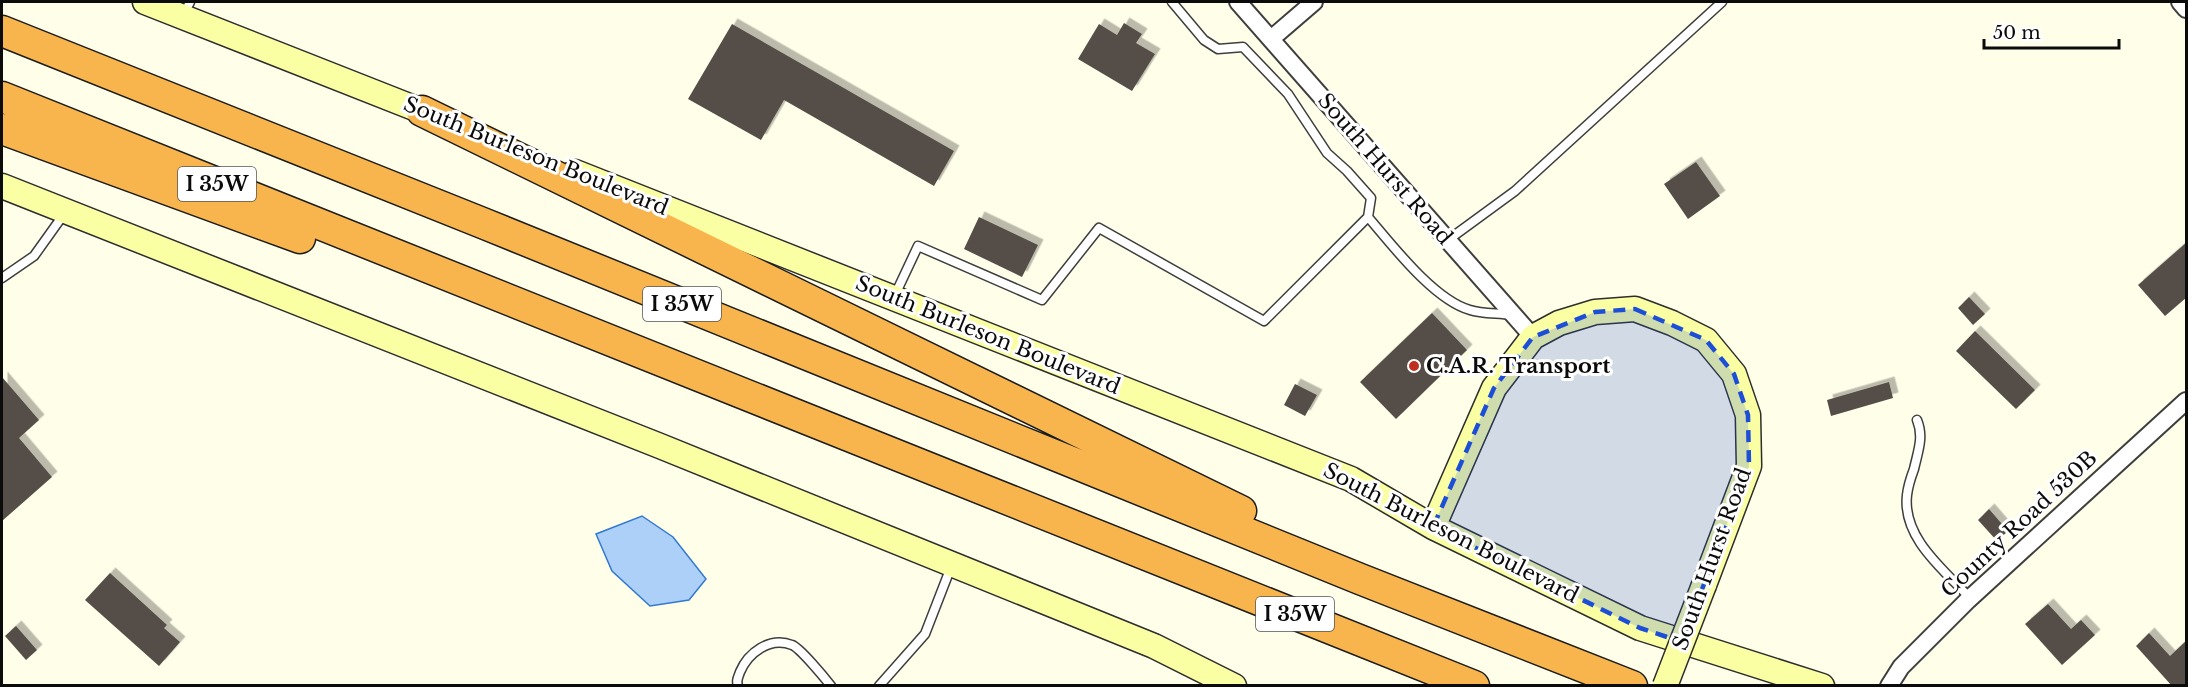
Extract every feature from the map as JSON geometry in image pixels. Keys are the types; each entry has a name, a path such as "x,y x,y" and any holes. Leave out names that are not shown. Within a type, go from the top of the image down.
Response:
{"highway":[{"name":"I 35W","path":"2,32 485,224 1360,579 1632,686"},
{"name":"I 35W","path":"2,97 1474,686"},
{"path":"422,111 1242,512 1360,579"},
{"path":"2,129 370,264 432,270"}],"main road":[{"name":"South Burleson Boulevard","path":"145,2 186,9 422,111 1351,479 1433,527 1640,628 1822,686"},
{"path":"2,186 952,564 1154,646 1234,686"},
{"name":"South Hurst Road","path":"1433,527 1494,388 1533,337 1559,323 1595,312 1635,309 1672,323 1706,340 1734,374 1748,415 1749,466 1665,686"}],"street":[{"name":"South Hurst Road","path":"1238,2 1533,337"},
{"path":"1271,39 1314,2"},
{"path":"2180,2 2187,9"},
{"name":"County Road 530B","path":"1889,686 1901,667 1970,598 2187,401"}],"lane":[{"path":"893,298 918,246 1042,300 1099,228 1264,321 1368,218 1371,198 1327,153 1288,94 1243,47 1218,49 1204,40 1172,2"},
{"path":"1448,240 1515,191 1722,2"},
{"path":"2,278 34,255 66,211"},
{"path":"1368,218 1410,266 1446,298 1469,310 1514,315"},
{"path":"1917,420 1921,430 1920,443 1907,495 1907,512 1926,552 1970,598"},
{"path":"879,686 925,634 952,564"},
{"path":"738,686 736,681 745,660 762,646 778,642 794,645 831,686"}],"highlighted area":[{"path":"1635,309 1706,340 1734,374 1748,415 1749,466 1682,642 1640,628 1433,527 1494,388 1533,337 1595,312"}],"water":[{"path":"642,516 673,537 706,579 689,600 650,606 612,571 596,534"}],"building":[{"path":"1124,23 1142,34 1136,43 1155,54 1132,91 1078,59 1099,24 1117,35"},
{"path":"732,24 954,151 934,186 784,100 761,140 688,99"},
{"path":"1696,162 1720,196 1688,219 1664,184"},
{"path":"979,217 1038,245 1022,277 964,249"},
{"path":"2187,242 2187,297 2165,316 2138,285"},
{"path":"1969,297 1985,314 1973,325 1958,308"},
{"name":"C.A.R. Transport","path":"1432,313 1467,350 1396,419 1360,382"},
{"path":"1975,331 2035,390 2016,409 1956,351"},
{"path":"2,377 39,420 19,438 52,477 2,521"},
{"path":"1889,382 1893,398 1831,416 1827,400"},
{"path":"1295,384 1317,395 1305,416 1284,405"},
{"path":"1989,509 2008,531 1997,541 1978,520"},
{"path":"110,573 167,625 164,628 180,642 159,666 85,600"},
{"path":"2048,604 2071,629 2081,620 2095,635 2062,665 2025,624"},
{"path":"16,626 37,650 26,660 5,636"},
{"path":"2149,633 2170,656 2187,640 2187,686 2172,686 2136,646"}],"place":[{"name":"C.A.R. Transport","path":"1414,366"}]}
